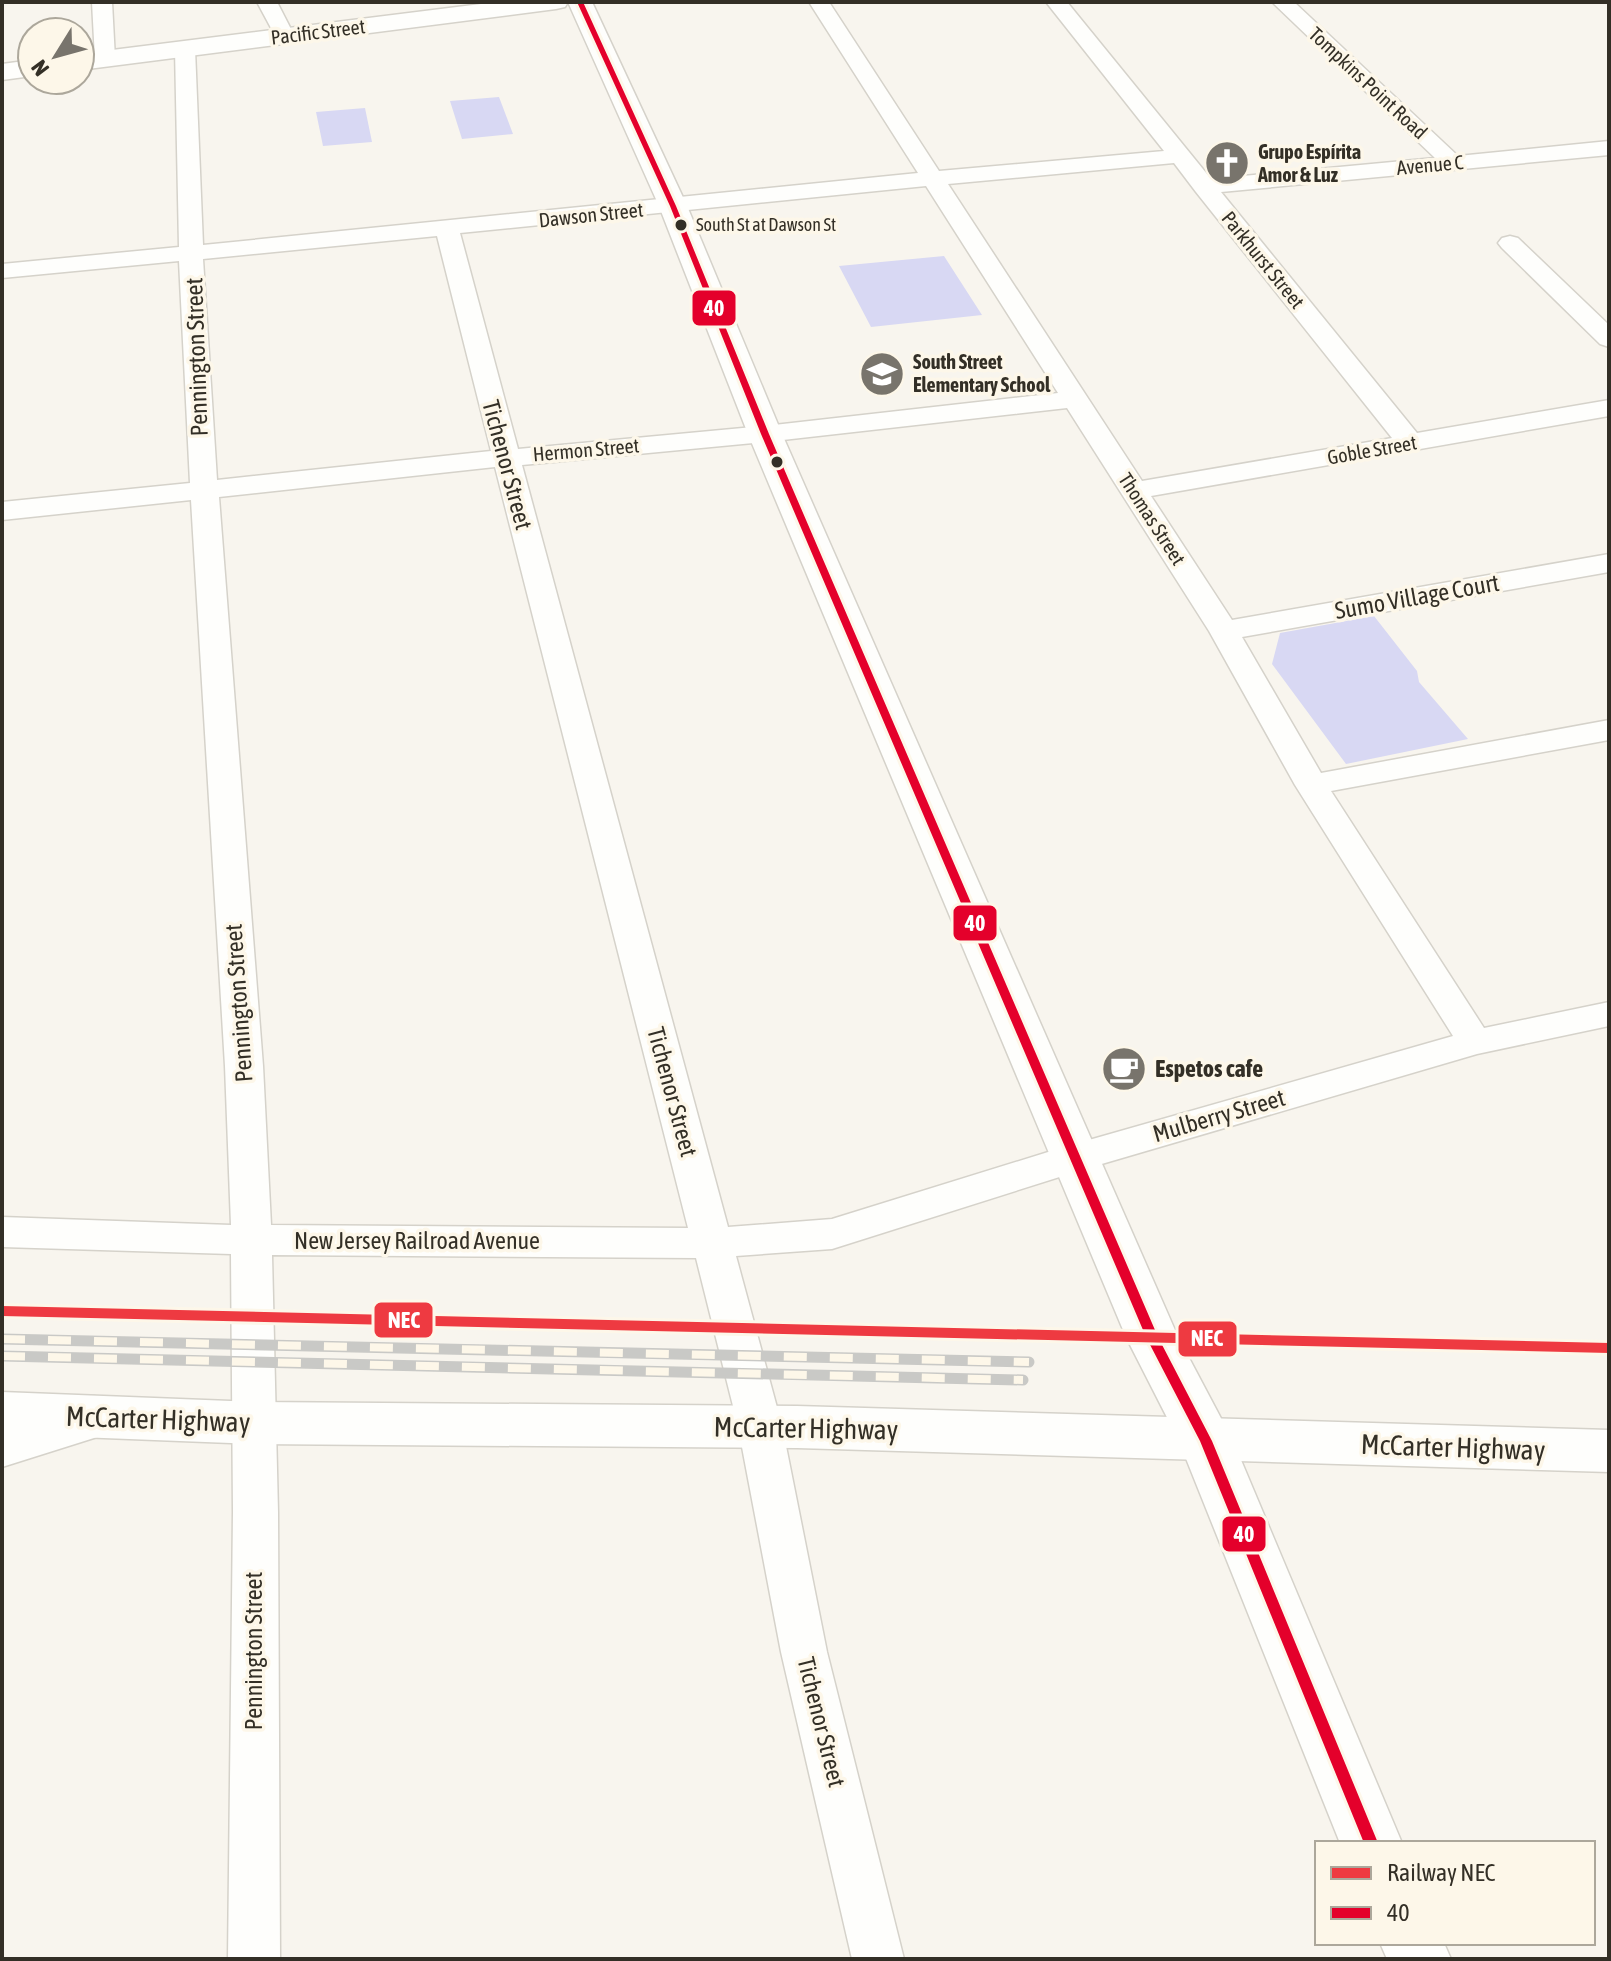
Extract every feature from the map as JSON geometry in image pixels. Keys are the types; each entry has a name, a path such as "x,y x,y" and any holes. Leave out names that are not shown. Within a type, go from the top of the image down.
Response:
{"main road":[{"name":"Pacific Street","path":"96,60 556,2"},
{"path":"580,2 673,206 765,434 1152,1337 1206,1441 1370,1841"},
{"name":"McCarter Highway","path":"2,1413 256,1423 760,1426 1609,1451"},
{"path":"2,1446 94,1417"}],"street":[{"path":"96,37 102,2"},
{"path":"267,2 285,37"},
{"name":"Thomas Street","path":"819,2 1224,631 1311,785 1475,1042"},
{"name":"Parkhurst Street","path":"1056,2 1410,443"},
{"name":"Tompkins Point Road","path":"1282,2 1453,163"},
{"name":"Pennington Street","path":"185,49 203,489 244,1066 251,1240 256,1423 254,1959"},
{"name":"Avenue C","path":"1204,187 1609,148"},
{"name":"Dawson Street","path":"2,271 447,230 933,178 1180,156"},
{"name":"Tichenor Street","path":"447,230 760,1426 804,1652 878,1959"},
{"path":"1510,243 1609,339"},
{"name":"Hermon Street","path":"2,511 765,434 1075,399"},
{"name":"Goble Street","path":"1134,491 1609,408"},
{"name":"Sumo Village Court","path":"1224,631 1609,563"},
{"path":"1311,785 1609,730"},
{"name":"Mulberry Street","path":"832,1234 1075,1158 1475,1042 1609,1014"},
{"name":"New Jersey Railroad Avenue","path":"2,1232 251,1240 712,1243 832,1234"}],"shaded area":[{"path":"499,97 513,134 462,139 450,101"},
{"path":"365,108 372,142 323,146 316,112"},
{"path":"944,256 982,315 871,327 839,266"},
{"path":"1374,616 1417,671 1419,682 1468,739 1346,764 1272,664 1280,633"}],"railway":[{"path":"2,1339 1029,1362"},
{"path":"2,1356 1023,1380"}],"rail line":[{"name":"NEC","path":"2,1311 1609,1348"}],"transit line":[{"name":"40","path":"580,2 673,206 765,434 1152,1337 1206,1441 1370,1841"}],"place":[{"name":"Grupo Espírita Amor & Luz","path":"1227,163"},
{"name":"South St at Dawson St","path":"681,225"},
{"name":"South Street Elementary School","path":"882,374"},
{"name":"Espetos cafe","path":"1124,1069"}]}
